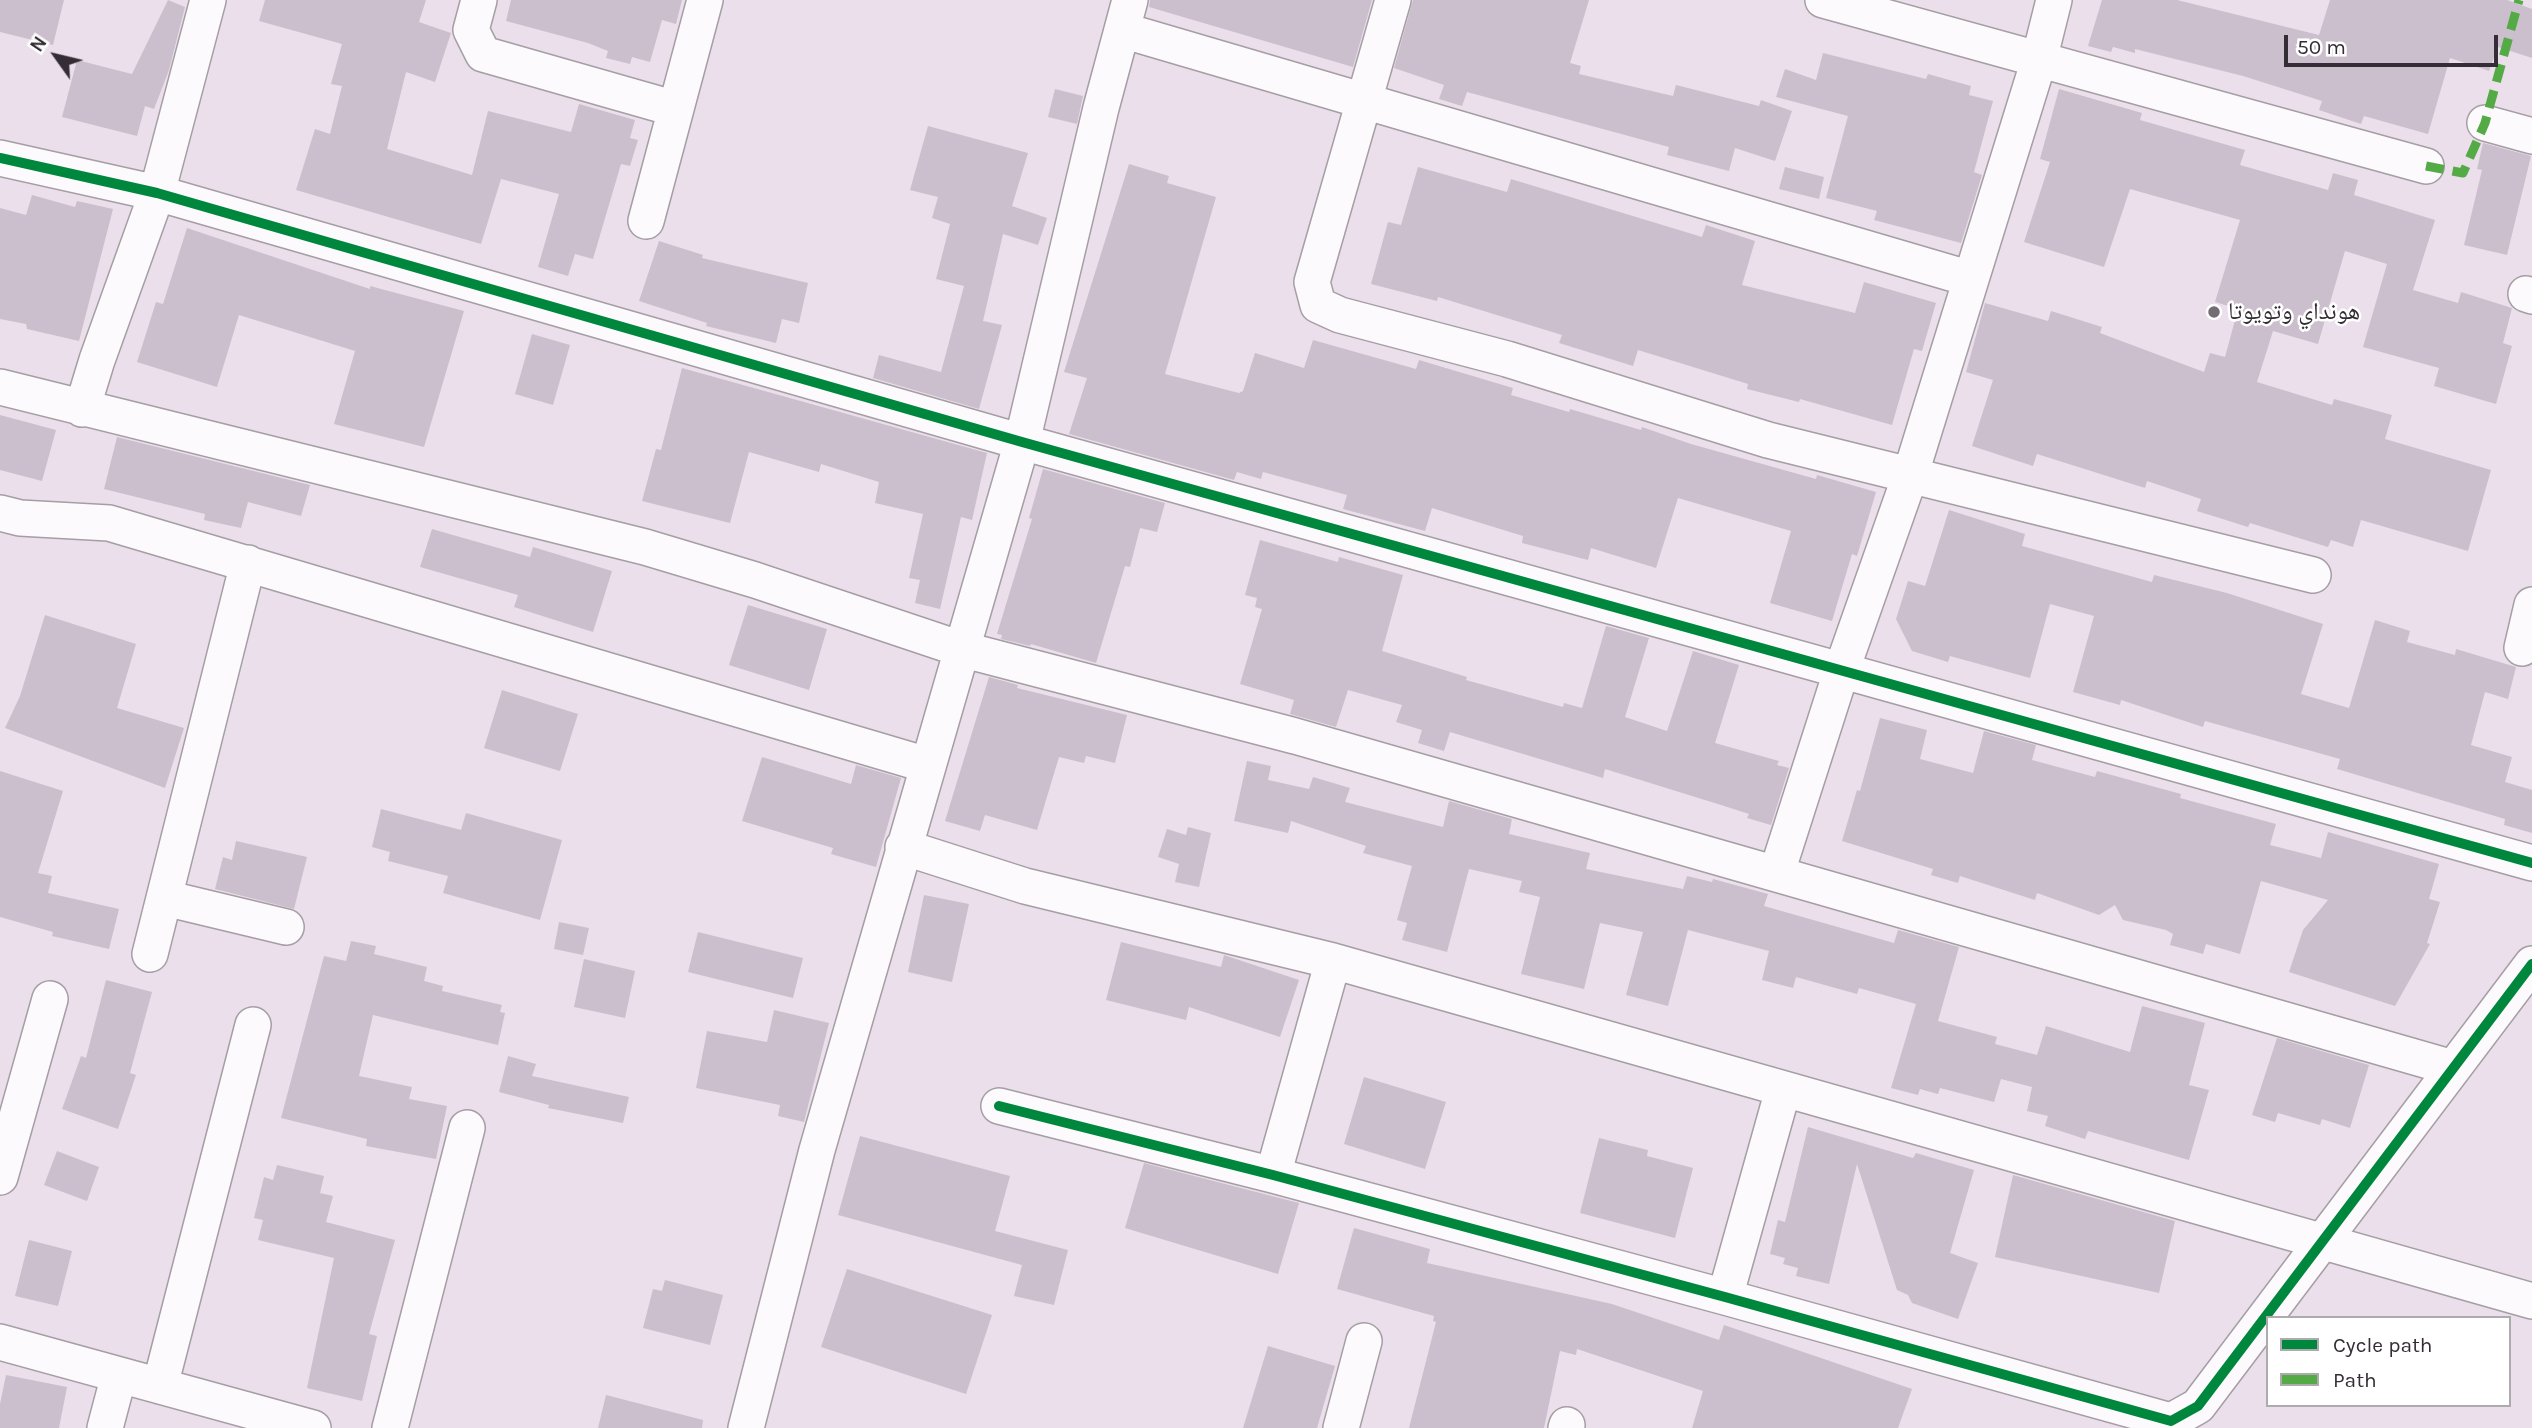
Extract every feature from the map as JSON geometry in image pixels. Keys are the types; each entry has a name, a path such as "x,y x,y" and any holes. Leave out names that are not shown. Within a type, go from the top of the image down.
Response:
{"street":[{"path":"82,409 157,193 208,0"},
{"path":"479,0 471,30 483,54 676,109"},
{"path":"646,221 705,0"},
{"path":"1393,0 1312,282 1318,305 1340,315 1507,359 1768,440 2313,575"},
{"path":"1823,0 2426,166"},
{"path":"1777,872 1842,669 1910,477 2039,60 2054,0"},
{"path":"746,1428 817,1150 926,765 1022,442 1126,15 1363,103 1971,279"},
{"path":"2485,123 2532,136"},
{"path":"0,158 157,193 1022,442 2532,863"},
{"path":"0,387 645,547 755,580 961,649 1295,736 1777,872 2453,1068"},
{"path":"0,513 20,518 108,523 926,765"},
{"path":"150,954 247,563"},
{"path":"2522,649 2532,605"},
{"path":"903,847 1026,886 1333,961 2532,1301"},
{"path":"165,898 286,927"},
{"path":"1272,1175 1333,961"},
{"path":"999,1106 1272,1175 1725,1297 2169,1424 2198,1406 2320,1241 2532,964"},
{"path":"0,1177 50,999"},
{"path":"160,1386 253,1024"},
{"path":"1725,1297 1783,1090"},
{"path":"390,1428 467,1128"},
{"path":"1341,1428 1364,1341"},
{"path":"0,1342 160,1386 243,1419 313,1428"},
{"path":"105,1428 119,1375"}],"building":[{"path":"0,0 64,0 53,45 0,32"},
{"path":"168,0 185,7 169,70 154,109 145,106 137,136 62,117 77,60 132,74"},
{"path":"265,0 426,0 419,22 451,33 435,82 406,72 387,149 472,175 488,111 571,132 579,104 635,120 630,138 638,140 630,166 621,164 593,259 575,254 568,276 538,267 559,194 501,179 481,244 296,190 315,129 330,134 342,86 331,84 342,44 259,21"},
{"path":"511,0 682,0 676,24 662,20 650,62 632,57 630,64 606,58 608,51 588,43 506,21"},
{"path":"1150,0 1372,0 1353,67 1149,7"},
{"path":"1413,0 1589,0 1570,63 1581,66 1579,74 1673,96 1676,85 1759,106 1761,100 1792,111 1775,161 1735,148 1729,171 1667,155 1669,147 1467,92 1462,106 1439,99 1444,85 1394,68"},
{"path":"2102,0 2177,0 2319,35 2330,0 2507,0 2532,9 2532,58 2498,47 2489,71 2450,58 2428,134 2364,116 2361,124 2319,110 2322,101 2243,76 2135,49 2135,53 2113,47 2111,52 2088,46"},
{"path":"1823,53 1926,79 1928,74 1971,86 1969,95 1993,101 1974,172 1982,175 1961,243 1874,220 1877,211 1826,198 1848,116 1776,97 1785,69 1816,80"},
{"path":"1055,89 1083,96 1077,124 1048,117"},
{"path":"2059,89 2142,113 2140,120 2245,150 2240,165 2328,190 2333,173 2358,180 2354,195 2435,220 2413,290 2458,303 2461,292 2512,308 2503,343 2512,346 2496,404 2434,386 2439,368 2363,347 2387,264 2345,251 2318,344 2273,331 2257,382 2332,405 2334,399 2392,415 2385,439 2491,470 2468,551 2361,520 2353,547 2331,540 2328,547 2250,523 2248,527 2197,511 2201,499 2147,481 2145,488 2037,454 2033,466 1972,446 1993,380 1966,372 1985,303 2048,321 2051,311 2102,327 2100,333 2204,372 2210,353 2225,357 2238,309 2215,302 2240,220 2130,189 2104,267 2024,242 2050,162 2040,159"},
{"path":"928,126 1028,153 1012,206 1047,218 1038,245 1003,234 983,321 1002,325 979,409 873,378 879,355 941,372 964,286 936,279 950,224 932,218 938,197 910,190"},
{"path":"2483,143 2531,156 2507,255 2464,245 2482,170 2477,169"},
{"path":"1129,164 1169,176 1167,183 1216,197 1165,374 1239,393 1243,391 1255,353 1304,368 1313,340 1416,369 1419,360 1513,388 1511,395 1569,412 1570,409 1641,430 1642,427 1691,444 1816,479 1817,475 1876,492 1857,556 1852,554 1832,621 1770,603 1791,531 1678,498 1656,568 1591,548 1588,560 1522,543 1523,536 1432,508 1425,531 1343,509 1347,495 1263,472 1261,479 1237,472 1234,480 1069,434 1087,378 1064,372"},
{"path":"1418,167 1507,192 1511,179 1702,237 1706,225 1755,241 1742,285 1855,313 1864,282 1936,303 1922,351 1914,349 1892,425 1800,399 1799,402 1747,389 1748,384 1638,350 1633,366 1559,343 1562,335 1438,297 1437,301 1371,284 1388,222 1401,225"},
{"path":"1785,167 1824,177 1819,199 1779,189"},
{"path":"32,195 75,207 77,201 113,209 79,341 27,329 26,324 0,319 0,208 26,215"},
{"path":"187,228 370,289 370,286 464,311 424,447 334,424 355,351 239,315 217,387 137,362 156,302 163,304"},
{"path":"659,241 703,255 702,258 808,283 799,323 782,319 776,343 706,326 707,323 639,301"},
{"path":"532,334 570,345 553,405 515,394"},
{"path":"682,368 987,453 972,520 961,517 940,609 915,603 920,580 909,578 923,514 875,503 879,482 821,464 819,472 749,452 730,523 642,501 656,449 661,450"},
{"path":"0,415 56,430 42,481 0,470"},
{"path":"117,437 310,485 301,516 248,502 241,528 204,520 205,514 104,489"},
{"path":"1043,469 1165,503 1157,532 1140,528 1130,567 1125,566 1096,663 1031,644 1030,646 1001,639 1002,635 997,634 1032,519 1029,518"},
{"path":"1949,510 2025,534 2022,546 2152,582 2154,575 2227,593 2323,624 2301,694 2349,708 2375,620 2410,631 2407,642 2455,655 2456,649 2516,667 2508,699 2485,692 2471,745 2512,757 2505,782 2532,790 2532,833 2504,825 2505,819 2337,769 2340,759 2205,721 2203,727 2121,700 2120,705 2073,692 2094,616 2050,604 2030,678 1950,656 1948,662 1912,651 1896,619 1908,581 1925,586"},
{"path":"432,529 530,557 533,547 612,571 593,632 514,607 518,595 420,567"},
{"path":"1260,540 1338,562 1339,557 1403,575 1382,651 1467,677 1466,680 1563,707 1564,703 1582,708 1606,626 1649,638 1625,717 1667,731 1693,651 1739,665 1715,743 1779,761 1777,765 1789,768 1771,825 1747,818 1749,814 1605,769 1603,778 1450,732 1444,751 1418,743 1422,730 1396,722 1402,705 1348,690 1336,727 1290,714 1294,700 1240,684 1262,609 1255,607 1257,598 1245,595"},
{"path":"748,605 827,629 809,690 729,665"},
{"path":"45,615 136,644 117,708 184,728 165,788 5,728 20,696"},
{"path":"989,677 1018,685 1017,688 1127,715 1115,763 1086,756 1084,763 1059,757 1037,830 985,815 980,831 945,821"},
{"path":"502,690 578,714 560,771 484,748"},
{"path":"1880,718 1927,730 1920,759 1973,773 1984,731 2036,745 2032,760 2095,777 2097,771 2181,794 2180,798 2276,824 2270,845 2321,858 2328,832 2439,864 2429,899 2440,902 2427,943 2430,944 2395,1006 2289,972 2303,930 2328,900 2261,881 2240,954 2206,944 2203,954 2170,945 2173,934 2166,930 2123,920 2115,905 2099,915 2037,893 2035,900 1960,876 1958,883 1931,875 1933,869 1842,841 1857,790 1860,791"},
{"path":"762,757 851,784 856,765 901,778 876,867 831,854 833,848 742,821"},
{"path":"1247,761 1271,766 1268,780 1309,789 1313,777 1350,788 1345,802 1443,827 1449,801 1512,819 1509,834 1590,853 1586,869 1683,889 1687,876 1712,882 1713,879 1768,894 1764,906 1894,943 1898,930 1959,947 1938,1021 1997,1037 1995,1044 2037,1055 2046,1026 2130,1052 2142,1006 2205,1023 2189,1085 2209,1090 2189,1160 2088,1131 2085,1139 2045,1126 2048,1116 2027,1111 2032,1087 2001,1079 1994,1102 1940,1088 1938,1094 1920,1089 1918,1095 1891,1088 1916,1004 1859,988 1857,994 1796,977 1793,988 1762,980 1769,951 1688,930 1668,1006 1626,995 1643,932 1600,923 1584,989 1521,974 1540,897 1519,892 1522,881 1469,869 1447,952 1402,940 1407,923 1397,920 1412,866 1363,853 1366,846 1291,821 1288,833 1234,821"},
{"path":"0,771 63,791 38,873 52,876 48,893 119,909 109,949 52,936 53,932 0,917"},
{"path":"381,809 461,830 466,813 562,840 540,920 443,893 448,876 388,861 390,852 372,847"},
{"path":"1188,827 1211,833 1199,887 1175,882 1179,864 1158,857 1167,829 1186,835"},
{"path":"236,841 307,857 294,909 215,889 223,857 232,860"},
{"path":"924,895 969,904 952,982 908,972"},
{"path":"559,922 589,928 583,955 554,949"},
{"path":"698,932 803,958 793,998 688,972"},
{"path":"351,941 376,946 374,954 427,967 424,981 443,986 442,991 502,1005 500,1012 505,1013 498,1045 373,1015 359,1076 412,1087 409,1099 447,1106 436,1159 366,1146 367,1139 281,1118 324,956 346,961"},
{"path":"1121,942 1221,967 1224,955 1299,980 1280,1037 1189,1007 1186,1020 1106,1000"},
{"path":"584,959 635,971 625,1018 574,1007"},
{"path":"106,980 152,992 130,1073 136,1075 118,1129 62,1109 81,1056 86,1058"},
{"path":"774,1010 829,1023 804,1122 778,1116 780,1105 696,1088 707,1031 767,1042"},
{"path":"2277,1038 2369,1065 2350,1128 2322,1119 2320,1125 2278,1113 2275,1122 2252,1115"},
{"path":"508,1056 536,1064 532,1076 629,1097 623,1123 548,1108 549,1105 499,1092"},
{"path":"1364,1077 1446,1102 1425,1169 1344,1144"},
{"path":"1808,1127 1913,1158 1916,1153 1974,1170 1950,1253 1978,1263 1958,1319 1912,1303 1908,1295 1897,1290 1857,1164 1829,1284 1796,1276 1798,1268 1783,1264 1785,1258 1770,1254 1778,1220 1785,1222"},
{"path":"860,1136 1010,1176 995,1231 1068,1250 1054,1305 1014,1296 1022,1265 838,1215"},
{"path":"1599,1138 1648,1150 1647,1156 1693,1168 1675,1238 1580,1213"},
{"path":"57,1151 99,1167 87,1201 44,1185"},
{"path":"1144,1163 1299,1203 1278,1274 1125,1228"},
{"path":"277,1165 324,1176 320,1193 333,1196 326,1222 395,1240 369,1334 377,1336 362,1401 307,1388 334,1258 258,1240 263,1220 254,1218 264,1177 273,1180"},
{"path":"2013,1175 2175,1221 2159,1293 1995,1257"},
{"path":"1354,1228 1430,1249 1427,1263 1612,1304 1719,1340 1724,1325 1912,1389 1898,1428 1692,1428 1703,1391 1577,1349 1576,1355 1560,1351 1544,1428 1409,1428 1436,1322 1433,1321 1434,1316 1337,1289"},
{"path":"29,1240 72,1251 58,1306 15,1296"},
{"path":"847,1269 992,1315 966,1394 821,1347"},
{"path":"665,1280 723,1295 710,1345 643,1328 653,1289 662,1291"},
{"path":"1268,1346 1335,1366 1317,1428 1243,1428"},
{"path":"6,1375 67,1387 59,1428 0,1428 0,1404"},
{"path":"606,1395 703,1420 702,1428 598,1428"}],"marked path":[{"path":"2426,166 2463,173 2485,123 2519,0"}],"cycle path":[{"path":"0,158 157,193 1022,442 2532,863"},
{"path":"2266,1316 2532,964"},
{"path":"999,1106 1273,1175 2171,1421 2198,1406 2266,1316"}],"place":[{"name":"هونداي وتويوتا","path":"2214,312"}]}
